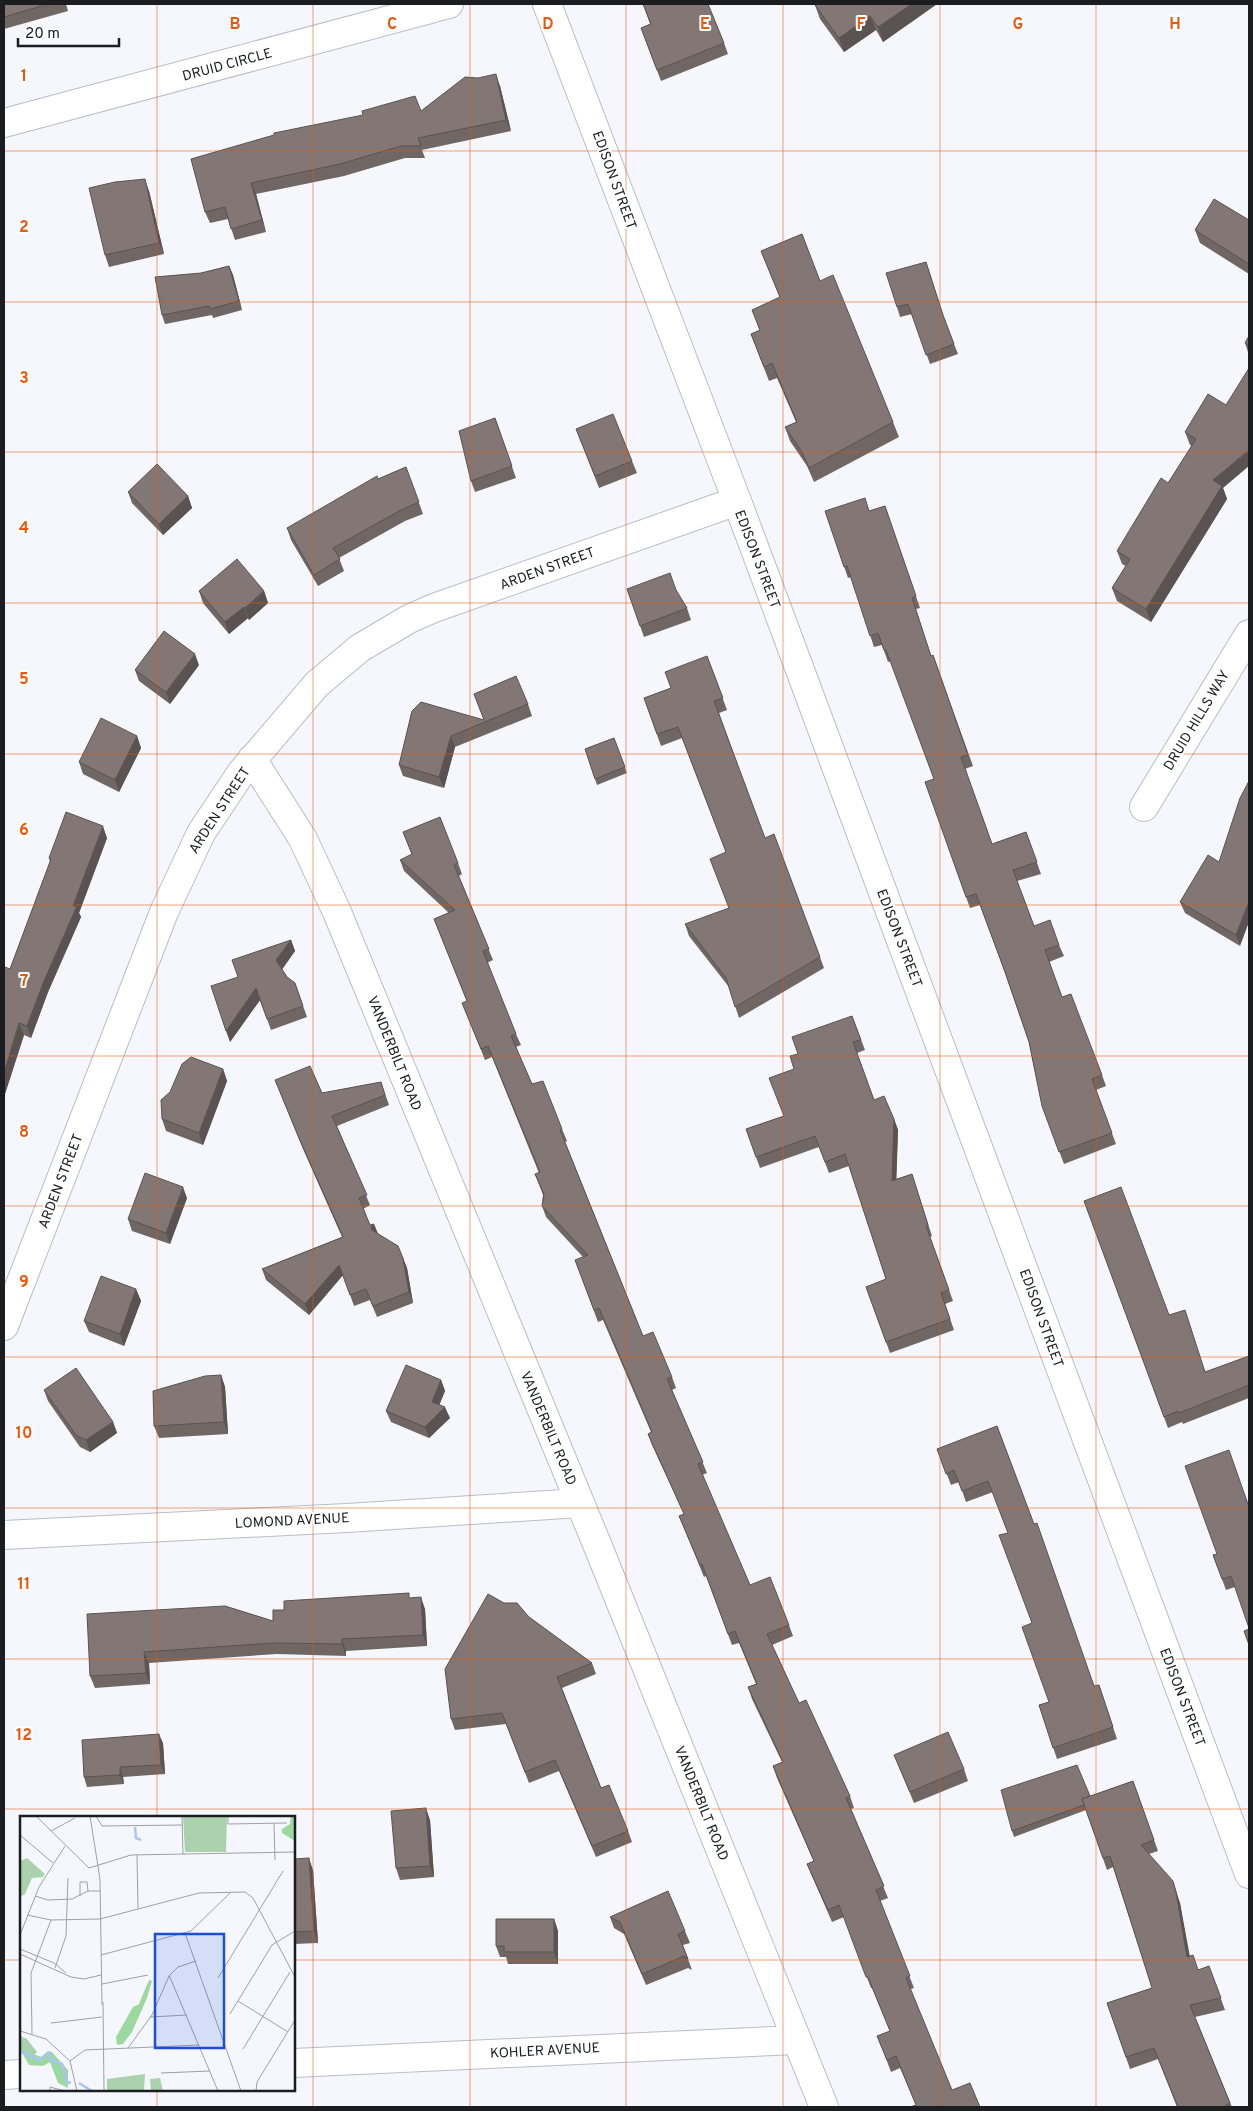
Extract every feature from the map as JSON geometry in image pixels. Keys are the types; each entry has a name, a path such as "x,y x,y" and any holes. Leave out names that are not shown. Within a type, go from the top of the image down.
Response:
{"street":[{"name":"DRUID CIRCLE","path":"4,123 450,4"},
{"name":"EDISON STREET","path":"547,4 736,501 1249,1874"},
{"name":"ARDEN STREET","path":"4,1326 170,896 201,833 240,772 316,684 360,648 409,619 468,596 736,501"},
{"name":"DRUID HILLS WAY","path":"1144,807 1249,634"},
{"name":"VANDERBILT ROAD","path":"252,758 303,839 337,912 580,1503 824,2107"},
{"name":"LOMOND AVENUE","path":"4,1535 347,1518 580,1503"},
{"name":"KOHLER AVENUE","path":"295,2063 796,2040"},
{"path":"4,2075 20,2074"}],"building":[{"path":"4,4 48,4 4,17"},
{"path":"643,4 708,4 724,43 657,70 641,28 651,24"},
{"path":"912,4 878,27 870,16 839,38 815,5"},
{"path":"496,74 506,120 418,138 421,146 401,146 340,164 251,183 262,220 231,229 225,207 205,212 191,159 274,135 274,133 363,115 362,111 415,96 421,111 465,77 478,78"},
{"path":"145,179 159,243 105,255 89,188 115,182"},
{"path":"1214,199 1249,220 1249,264 1195,230"},
{"path":"802,234 820,281 833,275 893,422 809,468 802,452 785,427 797,422 772,363 764,367 751,334 760,330 752,310 780,297 761,251"},
{"path":"926,262 954,344 926,355 908,304 897,307 886,273"},
{"path":"229,266 239,301 210,309 209,306 162,315 155,277 201,273"},
{"path":"1249,336 1249,346 1245,343"},
{"path":"1249,368 1249,450 1213,480 1222,486 1146,609 1112,588 1130,559 1117,551 1161,478 1168,483 1196,439 1185,432 1208,394 1226,405"},
{"path":"613,414 632,461 595,476 576,429"},
{"path":"495,418 512,466 471,481 459,431"},
{"path":"157,464 188,496 159,524 128,492"},
{"path":"406,467 419,502 333,548 340,559 314,575 287,528 377,476 378,479"},
{"path":"865,498 869,511 885,506 916,596 912,598 931,656 933,655 968,755 961,757 992,844 1026,832 1037,862 1013,870 1034,926 1050,920 1059,945 1045,950 1062,997 1071,994 1102,1075 1092,1079 1112,1133 1059,1152 1042,1106 1029,1042 1004,969 976,894 966,897 925,782 934,779 886,650 884,650 878,633 870,636 847,566 844,567 825,511"},
{"path":"237,559 264,591 225,622 199,591"},
{"path":"670,573 676,590 687,608 640,626 627,589"},
{"path":"164,631 195,654 166,692 135,670"},
{"path":"707,656 723,698 714,701 765,838 774,834 820,957 735,1007 726,978 685,924 729,908 710,859 726,852 678,727 657,734 644,698 671,688 665,672"},
{"path":"516,676 528,704 451,736 439,777 399,765 412,711 421,702 484,720 474,694"},
{"path":"101,718 137,736 115,780 79,762"},
{"path":"614,738 625,767 595,779 585,749"},
{"path":"1249,781 1249,901 1236,935 1180,902 1208,855 1219,862 1240,798"},
{"path":"66,812 103,826 73,906 77,906 44,981 27,1026 19,1023 4,1073 4,970 5,967 10,969 51,859 49,858"},
{"path":"440,817 458,863 454,865 489,949 483,951 516,1034 511,1036 532,1084 543,1081 562,1129 560,1130 643,1336 653,1332 672,1377 667,1379 703,1462 698,1464 750,1585 770,1577 789,1625 767,1634 799,1703 806,1700 850,1796 846,1798 884,1886 876,1890 910,1976 906,1978 952,2090 970,2083 980,2107 910,2107 916,2105 896,2056 887,2060 877,2036 890,2031 868,1977 866,1977 839,1905 828,1910 807,1864 814,1861 773,1766 783,1762 748,1687 757,1684 735,1631 728,1634 702,1564 700,1565 679,1516 684,1514 648,1434 652,1432 599,1308 594,1310 575,1260 588,1255 542,1206 544,1194 535,1174 540,1172 488,1046 481,1049 462,1003 467,1001 434,919 455,910 400,860 412,854 403,832"},
{"path":"291,940 276,960 287,977 295,983 303,1006 267,1019 256,988 226,1031 211,986 238,977 232,960"},
{"path":"852,1016 861,1040 853,1042 874,1100 884,1096 894,1119 892,1181 912,1174 928,1225 926,1226 949,1290 941,1293 950,1319 886,1342 866,1287 886,1279 845,1154 825,1162 815,1136 756,1157 746,1129 784,1116 769,1078 794,1069 790,1056 798,1054 792,1037"},
{"path":"191,1057 223,1069 199,1133 162,1119 161,1100 170,1092 182,1064"},
{"path":"310,1066 322,1093 381,1082 385,1095 332,1116 367,1195 359,1198 370,1225 374,1224 371,1227 372,1230 398,1246 403,1258 409,1292 373,1306 366,1289 350,1295 339,1265 305,1304 262,1269 343,1237 275,1080"},
{"path":"145,1173 183,1187 166,1233 128,1219"},
{"path":"1121,1187 1169,1315 1185,1310 1205,1372 1249,1356 1249,1385 1179,1413 1178,1411 1164,1417 1084,1201"},
{"path":"101,1276 136,1289 120,1334 84,1321"},
{"path":"406,1365 441,1380 432,1402 445,1407 425,1427 386,1411"},
{"path":"76,1368 113,1422 86,1440 76,1435 44,1390"},
{"path":"221,1375 224,1422 154,1426 153,1391 205,1376"},
{"path":"997,1426 1034,1524 1037,1523 1094,1686 1099,1685 1113,1727 1053,1748 1039,1705 1049,1702 1022,1627 1032,1623 999,1535 1008,1533 988,1481 962,1491 954,1470 946,1474 937,1449"},
{"path":"1229,1450 1249,1507 1249,1628 1231,1576 1222,1579 1213,1555 1217,1554 1185,1466"},
{"path":"409,1593 409,1598 421,1597 423,1635 342,1639 342,1644 273,1643 144,1652 146,1673 90,1676 87,1614 225,1606 273,1621 273,1610 284,1610 284,1601"},
{"path":"488,1594 504,1603 517,1603 529,1617 592,1663 557,1677 601,1788 609,1785 628,1831 592,1846 555,1760 525,1772 502,1713 451,1719 445,1669"},
{"path":"1249,1629 1249,1645 1244,1631"},
{"path":"948,1732 964,1769 910,1792 894,1755"},
{"path":"159,1734 161,1765 120,1767 120,1775 84,1777 82,1740"},
{"path":"1077,1765 1090,1796 1082,1799 1084,1805 1012,1831 1001,1790"},
{"path":"1133,1781 1154,1840 1141,1845 1173,1881 1187,1957 1193,1955 1198,1970 1209,1966 1221,1998 1190,2005 1230,2103 1226,2107 1178,2107 1154,2048 1126,2057 1107,2003 1152,1988 1110,1856 1103,1858 1082,1799"},
{"path":"426,1808 430,1866 396,1868 391,1811"},
{"path":"309,1858 314,1931 295,1932 295,1859"},
{"path":"668,1891 685,1931 678,1934 688,1959 684,1956 642,1974 620,1922 610,1917"},
{"path":"496,1919 554,1919 554,1952 504,1952 504,1946 496,1946"}]}
